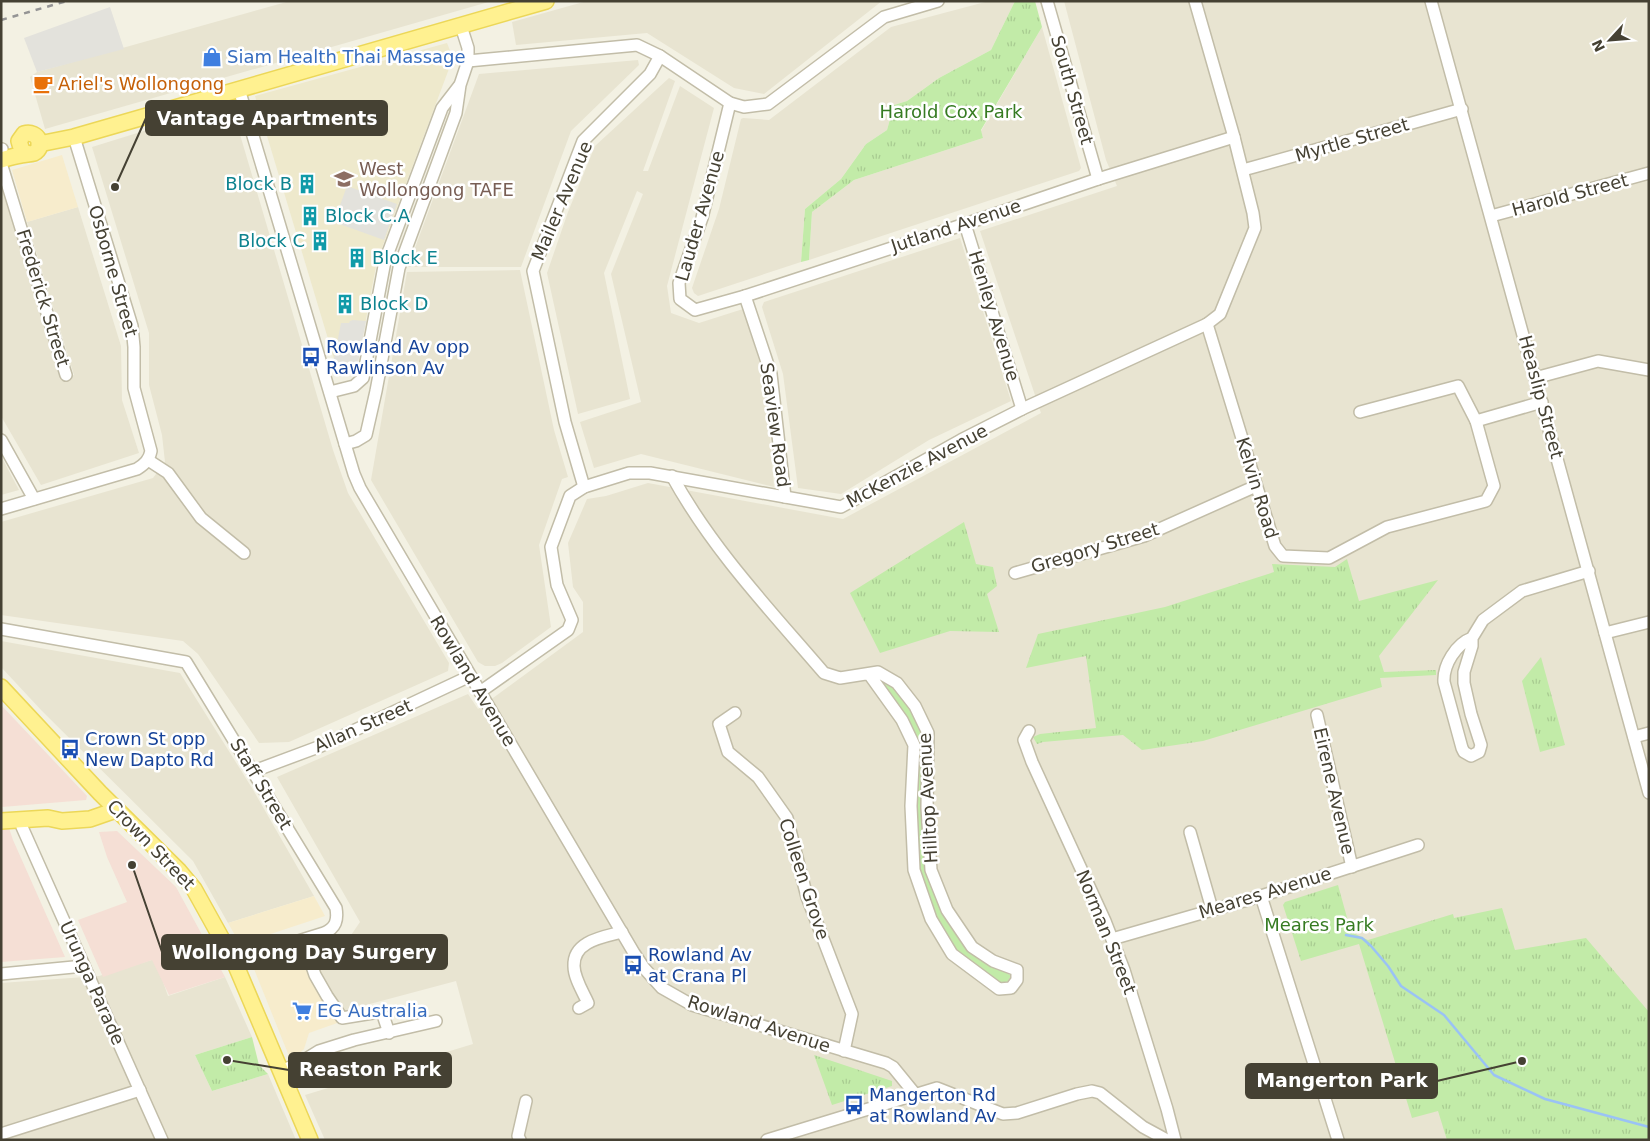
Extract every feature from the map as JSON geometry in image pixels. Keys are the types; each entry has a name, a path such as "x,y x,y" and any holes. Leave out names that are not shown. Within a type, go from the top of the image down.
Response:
{"main road":[{"path":"2,149 74,137 546,1"},
{"path":"1,162 29,146"},
{"name":"Crown Street","path":"1,687 116,810 187,879 204,905 234,961 310,1140"},
{"path":"1,821 48,818 62,821 90,819 116,810"},
{"path":"1,828 53,825 62,821"}],"street":[{"path":"468,61 637,45 660,56 730,103 744,106 768,104 884,17 938,1"},
{"name":"South Street","path":"1047,1 1098,179"},
{"name":"McKenzie Avenue","path":"584,486 629,473 650,473 841,507 961,440 1022,409 1207,324 1220,314 1255,228 1243,170 1195,1"},
{"name":"Heaslip Street","path":"1431,1 1649,793"},
{"path":"345,444 356,441 366,435 378,384 399,268 456,113 460,85 468,61 468,48 461,26"},
{"name":"Mailer Avenue","path":"584,486 565,422 533,270 582,141 650,74 660,56"},
{"path":"330,392 354,386 363,378 385,261 442,108 460,85"},
{"name":"Rowland Avenue","path":"239,89 354,474 364,498 644,968 662,988 692,1005 886,1063 893,1067 915,1094"},
{"name":"Lauder Avenue","path":"680,299 679,283 702,218 730,103"},
{"name":"Myrtle Street","path":"1243,170 1462,109"},
{"name":"Osborne Street","path":"74,137 132,326 134,388 150,451 148,460"},
{"name":"Jutland Avenue","path":"680,299 695,310 745,296 1098,179 1234,137"},
{"path":"1,154 2,149"},
{"name":"Frederick Street","path":"1,162 66,375"},
{"name":"Harold Street","path":"1491,216 1649,173"},
{"name":"Henley Avenue","path":"965,224 1022,409"},
{"name":"Seaview Road","path":"745,296 771,374 785,498"},
{"name":"Kelvin Road","path":"1207,324 1275,546 1283,556 1329,558 1387,527 1486,501 1494,486 1476,421 1458,386 1360,412"},
{"path":"1536,378 1598,361 1649,370"},
{"path":"1476,421 1542,402"},
{"path":"1,440 34,499"},
{"path":"1,509 137,469 148,460 168,473 201,518 244,553"},
{"name":"Hilltop Avenue","path":"672,476 681,492 739,574 824,673 840,678 878,672 897,683 915,706 928,733 927,808 931,870 946,910 972,947 993,961 1017,970 1018,980 1011,988 998,989 952,954 931,919 914,870 911,806 914,745 902,720 869,674"},
{"path":"480,692 568,630 572,620 557,585 552,547 570,496 584,486"},
{"name":"Gregory Street","path":"1015,572 1144,536 1256,486"},
{"path":"1472,638 1463,641 1443,673 1462,748 1464,752 1471,756 1479,752 1481,745 1464,683 1464,672 1472,646 1472,638 1483,620 1522,591 1589,570"},
{"path":"1605,633 1649,622"},
{"name":"Staff Street","path":"1,630 186,662 254,770 336,908 338,917 333,927 324,933 234,961"},
{"name":"Allan Street","path":"254,770 321,746 470,676"},
{"name":"Colleen Grove","path":"735,713 713,725 728,752 758,777 787,818 807,896 852,1014 844,1051"},
{"name":"Eirene Avenue","path":"1317,715 1352,867"},
{"name":"Norman Street","path":"1029,730 1024,740 1032,762 1112,939 1124,970 1175,1140"},
{"path":"1634,737 1649,733"},
{"name":"Urunga Parade","path":"22,827 162,1140"},
{"path":"1190,832 1212,909"},
{"name":"Meares Avenue","path":"1112,939 1261,896 1418,846"},
{"path":"1261,896 1338,1140"},
{"path":"579,1008 588,1004 574,965 578,950 588,943 622,932"},
{"path":"303,940 315,975 326,996 342,1018 379,1012 383,1015 389,1033"},
{"path":"1,974 84,966"},
{"path":"280,1071 298,1064 319,1051 354,1040 436,1021"},
{"path":"767,1140 937,1088 996,1112 1010,1114 1092,1091 1106,1097 1143,1127 1166,1140"},
{"path":"1,1134 140,1090"},
{"path":"520,1140 518,1136 526,1101"}],"shaded area":[{"path":"290,1 492,1 45,129 30,77 37,72"},
{"path":"587,1 882,1 764,94 734,88 647,33 516,45 512,22"},
{"path":"989,1 1015,1 991,50 939,78 907,101 894,105 887,130 866,144 841,179 805,209 801,262 698,296 694,293 692,288 719,209 741,119 769,120 891,27"},
{"path":"1064,1 1649,1 1649,1140 325,1140 305,1095 473,1044 456,981 336,1013 309,952 347,941 360,922 277,777 468,694 478,709 583,632 583,602 573,587 568,543 587,499 606,496 648,483 843,519 1041,413 980,231 1117,186 1106,160"},
{"path":"110,7 124,49 37,72 24,38"},
{"path":"1042,27 1081,168 1079,171 809,260 812,212 854,180 983,138 981,131"},
{"name":"West Wollongong TAFE","path":"447,43 453,58 377,261 356,372 338,372 255,96"},
{"path":"638,60 639,65 571,131 521,267 408,267 479,74"},
{"path":"669,78 675,81 643,171 648,171 680,86 714,108 667,286 671,313 699,323 743,309 766,383 774,487 641,454 594,468 580,422 641,402 611,274 643,194 637,191 604,273 630,399 578,414 547,273 568,212 595,146"},
{"path":"231,104 333,450 348,493 449,663 448,671 289,742 259,743 198,654 183,641 1,615 1,522 153,478 165,462 162,435 149,385 149,333 92,147"},
{"path":"62,155 78,207 27,222 12,170"},
{"path":"1,183 62,378 74,375 27,222 78,207 121,346 122,400 139,453 41,485 1,416"},
{"path":"347,186 397,204 384,240 334,222"},
{"path":"960,238 1011,401 929,440 841,494 798,488 783,374 762,307 764,302"},
{"path":"520,270 554,430 568,477 562,479 539,545 551,627 502,663 495,666 485,666 478,662 371,480 407,272"},
{"path":"353,320 366,321 356,372 338,372 334,359 341,323 349,323"},
{"path":"1,456 19,490 1,495"},
{"path":"1,641 180,673 252,788 314,896 228,923 193,861 42,711 1,667"},
{"path":"1,705 87,796 86,800 2,807 13,840 65,957 1,962"},
{"path":"117,831 176,887 225,977 169,995 152,960 103,977 78,920 127,902 107,857 99,832"},
{"path":"314,896 325,916 240,944 228,923"},
{"path":"309,952 340,1022 309,1033 304,1049 291,1061 254,969"},
{"path":"155,959 168,996 225,977 252,1037 195,1055 212,1091 268,1074 296,1140 1,1140 1,983 99,976"}],"green space":[{"name":"Harold Cox Park","path":"1015,1 1035,1 1042,27 981,130 983,138 854,180 812,212 809,260 801,262 805,209 841,179 866,144 887,130 894,105 907,101 939,78 991,50"},
{"path":"964,522 976,564 993,567 997,586 987,594 999,632 950,631 880,653 850,593"},
{"path":"1347,559 1359,601 1438,580 1379,656 1384,672 1436,670 1436,675 1380,678 1382,687 1203,741 1142,750 1123,735 1037,744 1033,737 1040,734 1096,728 1086,656 1026,668 1038,634 1165,607 1274,572 1272,564 1335,567"},
{"path":"1541,657 1565,745 1540,752 1522,681"},
{"path":"889,683 899,691 913,709 922,731 925,756 926,858 942,910 1011,976 1007,982 999,983 959,954 942,933 916,866 915,823 918,745 880,684"},
{"name":"Meares Park","path":"1338,885 1351,932 1368,940 1453,914 1454,918 1502,908 1515,950 1586,938 1649,1012 1649,1140 1447,1140 1438,1111 1412,1118 1359,944 1301,961 1283,905 1285,902"},
{"path":"252,1037 259,1065 268,1074 212,1091 195,1055"},
{"path":"814,1055 892,1081 892,1086 832,1105"}],"waterway":[{"path":"1346,935 1362,938 1388,966 1401,986 1444,1015 1494,1075 1545,1099 1649,1127"}],"railway":[{"path":"1,20 67,1"}],"place":[{"name":"Siam Health Thai Massage","path":"212,57"},
{"name":"Ariel's Wollongong","path":"43,84"},
{"name":"West Wollongong TAFE","path":"344,179"},
{"name":"Block B","path":"307,184"},
{"name":"Vantage Apartments","path":"115,187"},
{"name":"Block C.A","path":"310,216"},
{"name":"Block C","path":"320,241"},
{"name":"Block E","path":"357,258"},
{"name":"Block D","path":"345,304"},
{"name":"Rowland Av opp Rawlinson Av","path":"311,357"},
{"name":"Crown St opp New Dapto Rd","path":"70,749"},
{"name":"Wollongong Day Surgery","path":"132,865"},
{"name":"Rowland Av at Crana Pl","path":"633,965"},
{"name":"EG Australia","path":"302,1011"},
{"name":"Reaston Park","path":"227,1060"},
{"name":"Mangerton Park","path":"1522,1061"},
{"name":"Mangerton Rd at Rowland Av","path":"854,1105"}]}
